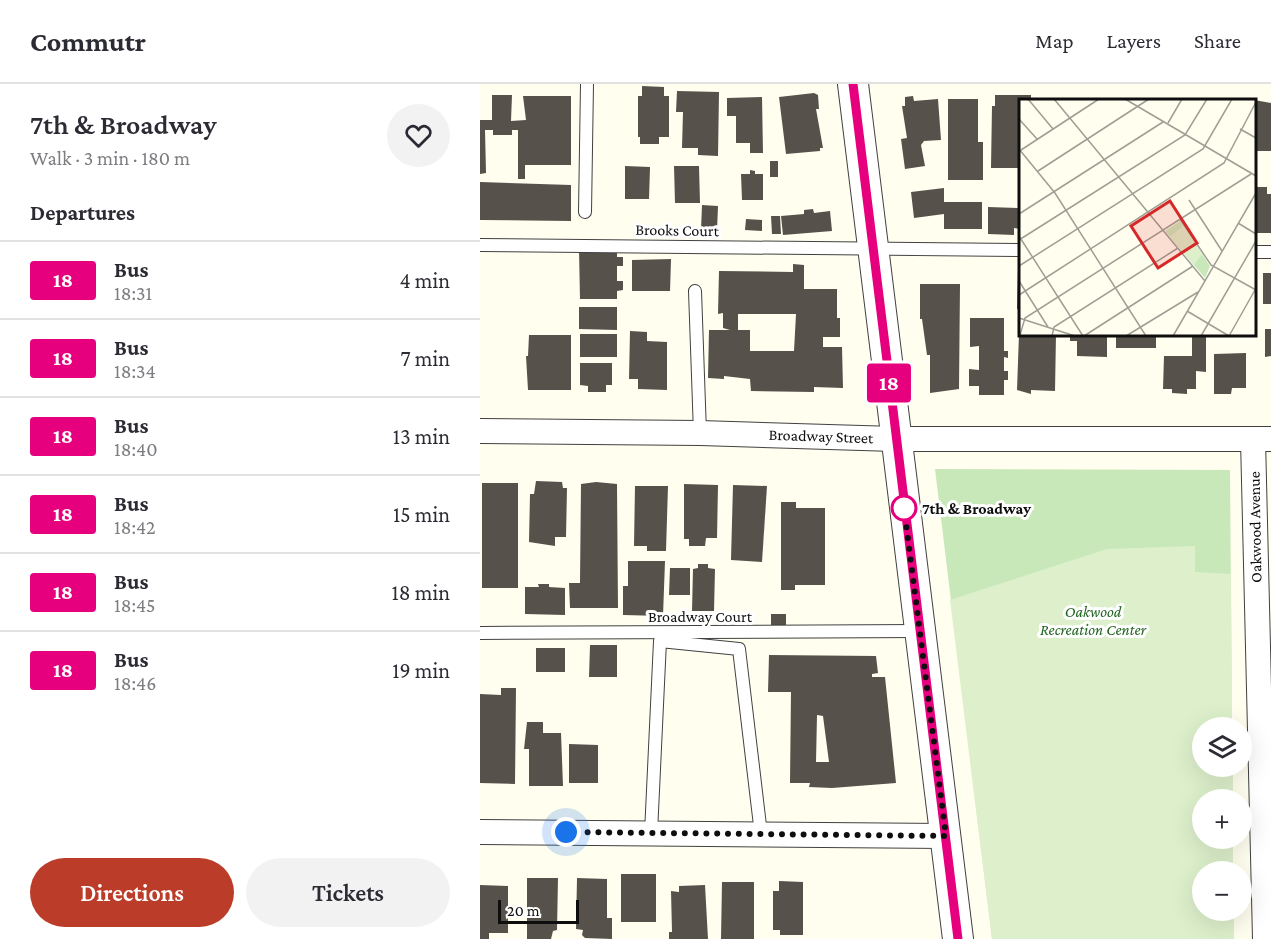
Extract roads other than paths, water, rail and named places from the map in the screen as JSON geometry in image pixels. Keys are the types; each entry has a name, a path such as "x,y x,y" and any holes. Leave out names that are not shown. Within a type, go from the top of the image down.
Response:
{"street":[{"path":"853,84 958,939"},
{"name":"Broadway Street","path":"480,431 700,433 895,439 1262,439"},
{"name":"Oakwood Avenue","path":"1262,439 1265,939"},
{"path":"480,832 946,836"}],"lane":[{"path":"585,212 587,84"},
{"name":"Brooks Court","path":"480,245 1019,250"},
{"path":"695,291 700,433"},
{"name":"Broadway Court","path":"480,633 920,631"},
{"path":"651,833 660,641 739,649 761,834"}],"place":[{"name":"7th & Broadway","path":"904,508"}],"park label":[{"name":"Oakwood Recreation Center","path":"1093,620"}]}
